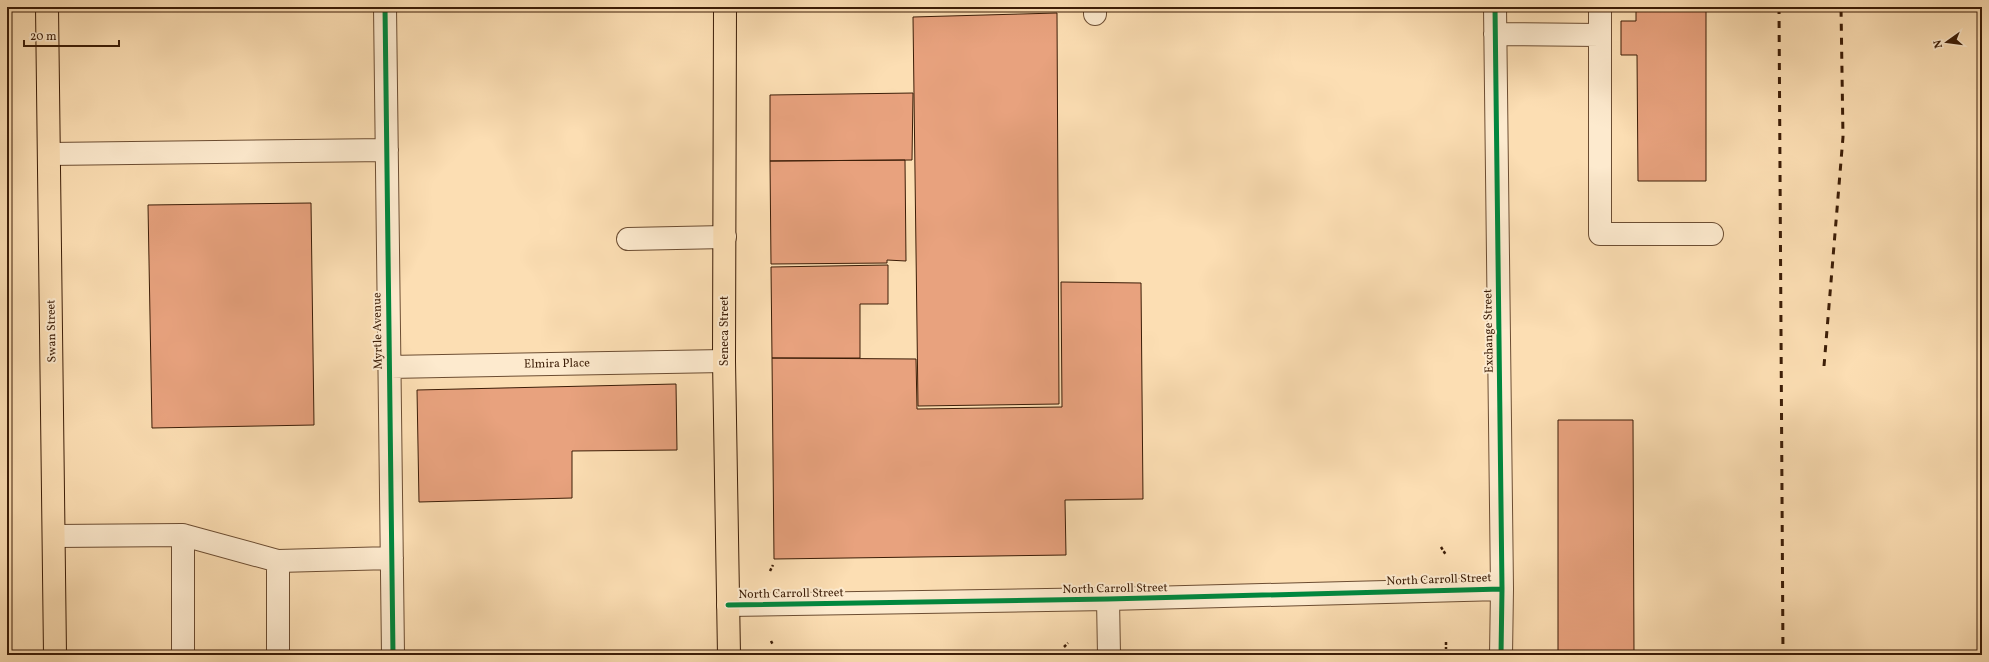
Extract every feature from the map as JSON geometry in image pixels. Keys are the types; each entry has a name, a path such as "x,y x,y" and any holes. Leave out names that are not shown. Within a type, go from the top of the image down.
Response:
{"main road":[{"name":"Swan Street","path":"47,7 55,536 55,655"},
{"name":"Seneca Street","path":"725,7 724,361 729,655"}],"street":[{"name":"Myrtle Avenue","path":"385,7 393,655"},
{"name":"Exchange Street","path":"1495,7 1502,589 1501,655"},
{"path":"1600,7 1600,234 1712,234"},
{"path":"1495,34 1600,35"},
{"path":"49,154 387,150"},
{"path":"628,238 724,237"},
{"name":"Elmira Place","path":"389,367 724,361"},
{"path":"55,536 183,536 278,561 392,558"},
{"path":"183,536 183,655"},
{"path":"278,561 278,655"},
{"name":"North Carroll Street","path":"728,604 1108,599 1502,589"},
{"path":"1108,599 1109,655"}],"path":[{"path":"1441,546 1446,555"},
{"path":"770,571 773,565"},
{"path":"771,641 773,645"},
{"path":"1446,642 1446,649"},
{"path":"1064,647 1068,643"}],"building":[{"path":"1636,7 1706,7 1706,181 1638,181 1637,55 1621,55 1621,21 1636,21"},
{"path":"1057,13 1059,404 918,406 913,17"},
{"path":"913,93 912,160 770,161 770,95"},
{"path":"905,160 906,261 887,260 887,263 771,264 770,161"},
{"path":"311,203 314,425 152,428 148,205"},
{"path":"888,265 888,304 860,304 860,358 772,358 771,267"},
{"path":"1061,282 1141,283 1143,499 1065,500 1066,555 774,559 772,358 916,359 917,409 1062,407"},
{"path":"676,384 677,450 572,451 572,498 419,502 417,390"},
{"path":"1558,420 1633,420 1634,655 1558,655"}],"railway":[{"path":"1779,7 1783,655"},
{"path":"1824,366 1843,137 1841,7"}],"cycle path":[{"path":"385,7 393,655"},
{"path":"1495,7 1502,589 1501,655"},
{"path":"728,605 1108,599 1502,589"}]}
